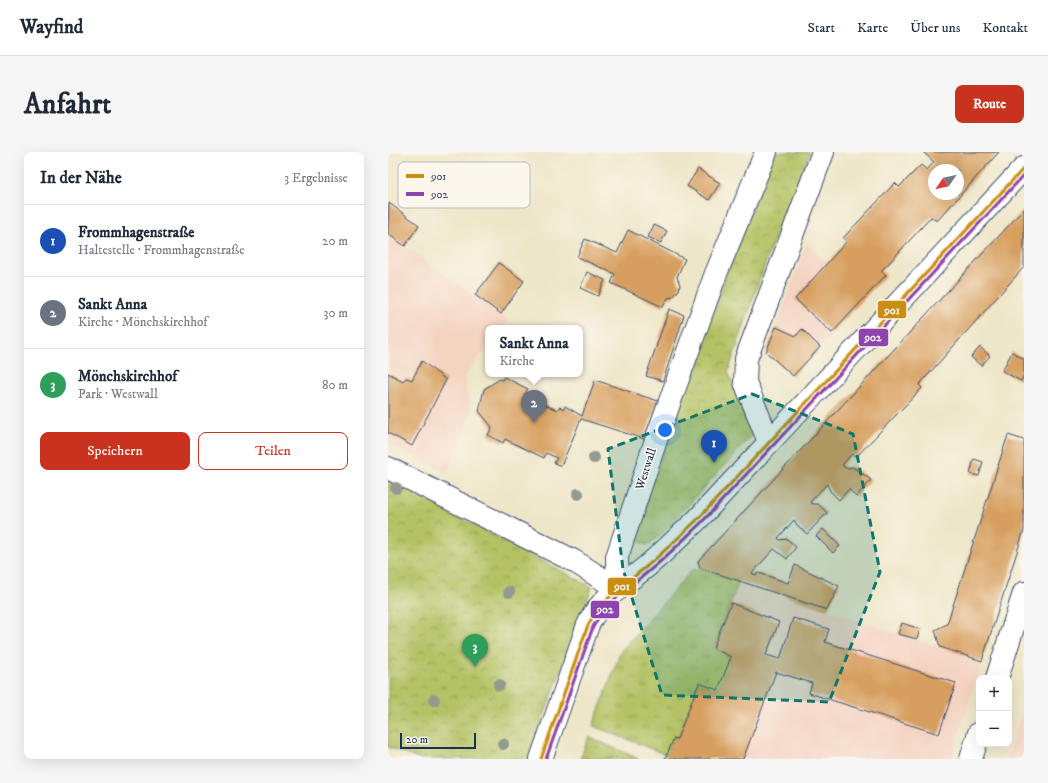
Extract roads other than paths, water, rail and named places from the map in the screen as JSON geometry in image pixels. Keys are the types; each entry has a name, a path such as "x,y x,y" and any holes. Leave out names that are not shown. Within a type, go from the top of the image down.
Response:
{"street":[{"name":"Westwall","path":"618,589 617,557 656,440 715,276 766,152"},
{"path":"769,442 745,382 746,359 823,152"},
{"path":"541,759 588,625 595,611 603,601 646,567 698,519 1024,168"},
{"path":"388,468 574,561 618,589"},
{"path":"997,675 1024,593"},
{"path":"970,759 976,742"}],"place":[{"name":"Sankt Anna","path":"534,423"},
{"name":"Frommhagenstraße","path":"714,463"},
{"name":"Mönchskirchhof","path":"475,667"}]}
